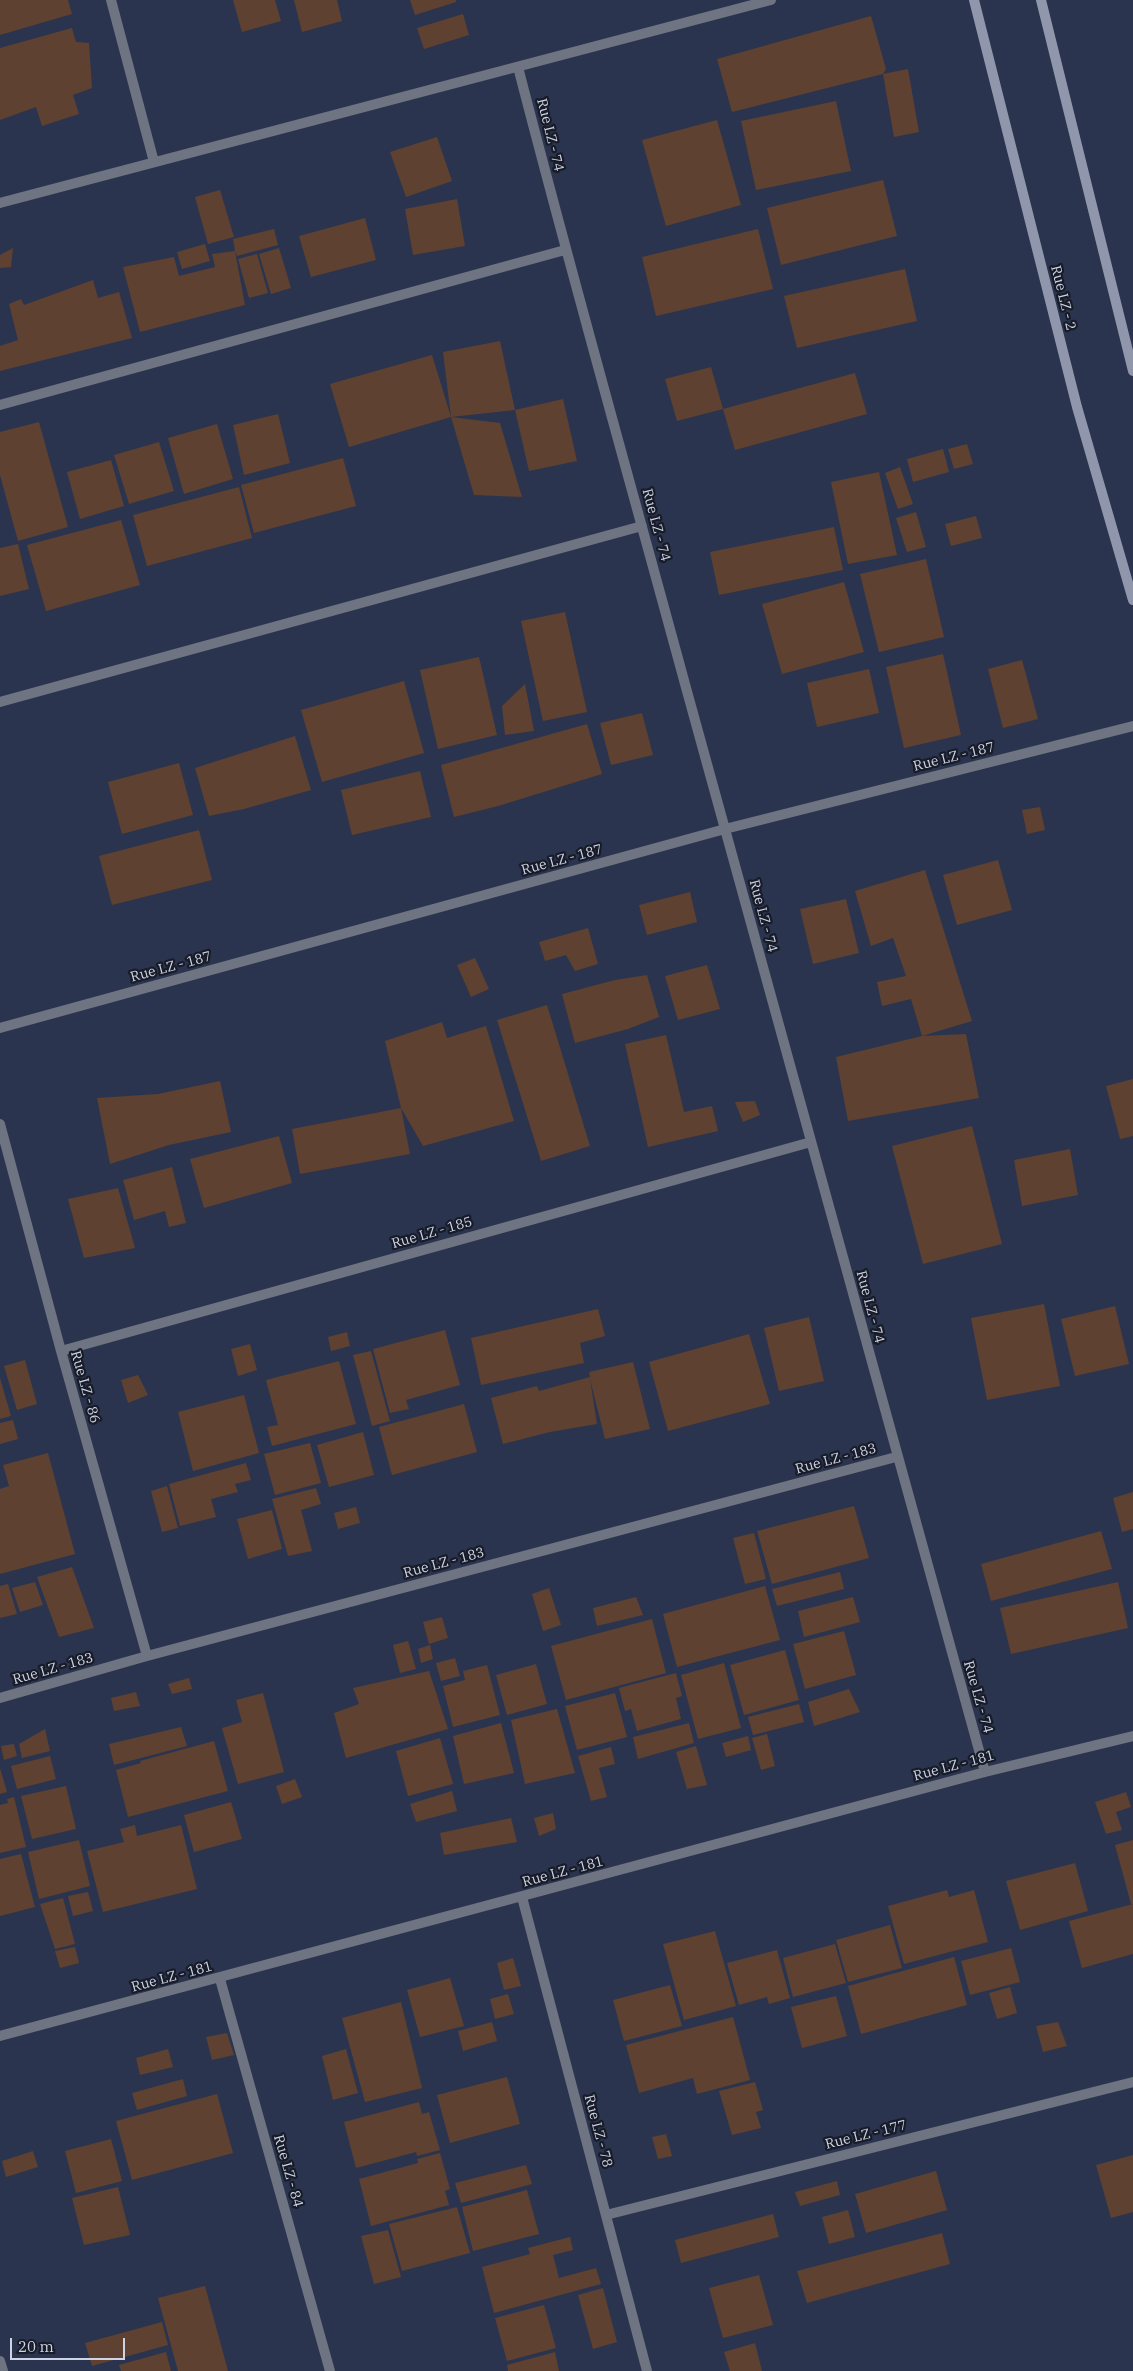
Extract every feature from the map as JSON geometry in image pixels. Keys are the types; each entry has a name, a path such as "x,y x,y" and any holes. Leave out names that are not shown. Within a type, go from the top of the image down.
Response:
{"main road":[{"name":"Rue LZ - 2","path":"974,0 1077,407 1133,600"},
{"path":"1041,0 1133,372"}],"street":[{"path":"111,0 154,162"},
{"path":"0,203 771,0"},
{"name":"Rue LZ - 74","path":"518,66 565,250 811,1142 896,1458 985,1772"},
{"path":"0,405 565,250"},
{"path":"0,702 642,526"},
{"name":"Rue LZ - 187","path":"0,1028 725,829 1133,726"},
{"name":"Rue LZ - 86","path":"0,1124 61,1351 147,1656"},
{"name":"Rue LZ - 185","path":"61,1351 811,1142"},
{"name":"Rue LZ - 183","path":"0,1698 147,1656 896,1458"},
{"name":"Rue LZ - 181","path":"0,2036 220,1979 985,1772 1133,1736"},
{"name":"Rue LZ - 78","path":"522,1897 647,2371"},
{"name":"Rue LZ - 84","path":"220,1979 330,2371"},
{"name":"Rue LZ - 177","path":"606,2215 1133,2082"},
{"path":"0,2361 3,2371"}],"building":[{"path":"0,0 68,0 72,14 0,35"},
{"path":"233,0 275,0 281,21 242,32"},
{"path":"294,0 337,0 342,21 302,32"},
{"path":"410,0 456,0 456,2 415,15"},
{"path":"463,14 469,35 424,49 417,28"},
{"path":"871,16 886,69 883,74 732,112 717,59"},
{"path":"72,28 76,42 89,43 92,88 73,95 79,114 42,126 36,107 0,120 0,48"},
{"path":"908,69 919,132 894,137 883,74"},
{"path":"836,101 851,171 756,190 741,121"},
{"path":"717,120 741,205 666,226 642,140"},
{"path":"437,137 452,181 406,197 390,152"},
{"path":"883,180 897,236 781,265 767,208"},
{"path":"220,190 234,237 208,244 195,197"},
{"path":"457,199 465,246 413,255 405,209"},
{"path":"365,218 376,260 311,277 299,236"},
{"path":"274,229 278,245 237,256 233,239"},
{"path":"758,229 773,289 656,316 642,257"},
{"path":"205,244 210,261 182,269 177,252"},
{"path":"13,248 11,267 0,268 0,255"},
{"path":"279,248 291,288 271,294 259,254"},
{"path":"235,251 245,305 140,332 123,267 174,257 179,276 215,267 212,254"},
{"path":"257,254 268,293 249,298 238,259"},
{"path":"905,269 917,321 797,348 784,296"},
{"path":"93,280 98,298 119,292 132,338 0,371 0,346 18,340 9,304 21,299 24,305"},
{"path":"500,341 515,410 451,417 443,352"},
{"path":"432,355 451,417 349,447 330,384"},
{"path":"711,367 723,409 677,421 665,379"},
{"path":"855,373 867,414 735,450 723,409"},
{"path":"563,399 577,461 529,471 515,410"},
{"path":"278,414 290,463 244,475 233,425"},
{"path":"451,417 500,423 522,497 474,495"},
{"path":"39,422 68,527 18,541 0,475 0,432"},
{"path":"217,424 233,479 184,494 168,438"},
{"path":"159,442 174,491 129,504 114,455"},
{"path":"967,444 973,464 954,469 948,449"},
{"path":"943,449 949,472 913,482 907,459"},
{"path":"343,458 356,506 254,533 241,485"},
{"path":"111,460 124,506 80,519 67,472"},
{"path":"900,467 913,504 898,509 885,473"},
{"path":"879,472 897,555 848,564 831,482"},
{"path":"239,487 252,538 147,566 133,515"},
{"path":"916,512 926,547 907,552 896,518"},
{"path":"976,516 982,538 951,546 945,524"},
{"path":"121,520 140,585 46,611 27,545"},
{"path":"834,527 843,570 719,595 710,552"},
{"path":"18,544 29,589 0,596 0,548"},
{"path":"926,559 944,637 879,652 860,574"},
{"path":"844,582 864,652 782,674 762,604"},
{"path":"565,612 587,712 543,721 521,621"},
{"path":"943,654 961,735 904,748 886,667"},
{"path":"479,657 497,735 438,749 420,670"},
{"path":"1022,660 1038,719 1003,728 988,669"},
{"path":"869,669 879,713 817,727 807,683"},
{"path":"404,681 424,753 322,782 301,710"},
{"path":"525,684 534,731 505,735 502,706"},
{"path":"642,713 653,755 611,765 600,723"},
{"path":"587,724 602,774 498,806 454,817 441,765"},
{"path":"295,736 311,790 244,809 209,816 195,768"},
{"path":"179,763 193,815 122,834 108,782"},
{"path":"420,771 431,817 352,835 341,790"},
{"path":"1040,807 1045,830 1027,834 1022,810"},
{"path":"199,830 212,880 112,905 99,856"},
{"path":"998,860 1012,910 957,925 943,875"},
{"path":"925,870 972,1021 922,1036 911,999 882,1006 877,982 906,976 893,938 871,946 855,891"},
{"path":"690,892 697,922 647,935 639,905"},
{"path":"846,899 859,953 813,964 800,909"},
{"path":"588,928 598,964 575,971 566,955 545,961 539,942"},
{"path":"475,958 489,989 471,997 457,965"},
{"path":"707,965 720,1009 678,1020 665,976"},
{"path":"647,975 659,1017 628,1029 575,1043 562,994 615,980"},
{"path":"547,1005 590,1146 541,1161 497,1020"},
{"path":"442,1022 447,1038 486,1026 514,1121 423,1146 401,1108 385,1041"},
{"path":"966,1034 979,1098 848,1121 836,1057 922,1036"},
{"path":"666,1035 684,1112 712,1106 718,1131 648,1147 625,1044"},
{"path":"1133,1079 1133,1136 1120,1139 1106,1086"},
{"path":"220,1081 231,1132 169,1145 110,1164 97,1098 158,1094"},
{"path":"755,1101 760,1115 743,1122 735,1102"},
{"path":"401,1108 410,1154 300,1174 292,1129"},
{"path":"972,1126 1002,1244 923,1264 892,1146"},
{"path":"279,1136 292,1183 204,1208 190,1159"},
{"path":"1070,1149 1078,1195 1022,1206 1014,1160"},
{"path":"172,1167 186,1223 169,1227 165,1211 134,1220 123,1180"},
{"path":"118,1188 135,1248 84,1258 68,1199"},
{"path":"1044,1304 1060,1386 987,1400 971,1318"},
{"path":"1115,1306 1129,1364 1075,1376 1061,1319"},
{"path":"598,1309 605,1336 580,1343 584,1363 481,1385 471,1338"},
{"path":"809,1317 824,1381 779,1391 764,1328"},
{"path":"445,1330 460,1385 406,1400 409,1409 390,1413 373,1349"},
{"path":"347,1332 350,1346 331,1351 328,1337"},
{"path":"749,1334 770,1404 668,1431 649,1362"},
{"path":"250,1344 257,1370 238,1376 231,1349"},
{"path":"371,1351 390,1421 372,1426 353,1355"},
{"path":"25,1360 37,1404 17,1410 4,1366"},
{"path":"339,1361 356,1424 272,1446 267,1427 278,1425 266,1380"},
{"path":"633,1362 650,1429 605,1439 590,1379 597,1424 550,1432 503,1444 491,1398 537,1386 539,1391 590,1377 589,1372"},
{"path":"138,1375 148,1395 128,1403 121,1380"},
{"path":"0,1378 11,1416 0,1419"},
{"path":"244,1395 259,1453 193,1471 178,1412"},
{"path":"464,1404 477,1452 392,1475 379,1427"},
{"path":"13,1420 18,1439 0,1444 0,1423"},
{"path":"363,1432 374,1475 329,1487 317,1445"},
{"path":"310,1443 321,1483 275,1495 264,1454"},
{"path":"48,1453 75,1554 0,1574 0,1489 9,1486 3,1465"},
{"path":"246,1463 251,1480 235,1484 238,1492 211,1499 216,1517 180,1526 169,1484"},
{"path":"167,1486 178,1528 162,1532 151,1491"},
{"path":"316,1488 321,1504 301,1510 312,1551 288,1556 272,1499"},
{"path":"1133,1492 1133,1529 1122,1532 1113,1498"},
{"path":"854,1506 869,1558 772,1584 757,1531"},
{"path":"356,1507 360,1523 338,1529 334,1513"},
{"path":"272,1510 282,1549 248,1559 237,1519"},
{"path":"1101,1531 1112,1569 991,1601 981,1564"},
{"path":"754,1533 766,1579 745,1584 733,1538"},
{"path":"72,1567 94,1628 59,1637 37,1577"},
{"path":"840,1572 844,1589 777,1606 772,1589"},
{"path":"35,1582 43,1605 20,1612 12,1588"},
{"path":"1118,1582 1128,1628 1011,1654 1000,1608"},
{"path":"8,1584 17,1614 0,1618 0,1586"},
{"path":"765,1586 780,1640 677,1667 663,1614"},
{"path":"549,1588 561,1625 543,1631 532,1594"},
{"path":"636,1597 643,1615 597,1626 593,1608"},
{"path":"853,1597 860,1622 804,1637 798,1611"},
{"path":"442,1617 448,1638 429,1644 423,1622"},
{"path":"652,1619 666,1673 566,1700 551,1646"},
{"path":"844,1631 856,1675 805,1689 793,1644"},
{"path":"408,1641 416,1669 400,1673 393,1645"},
{"path":"430,1645 433,1659 421,1663 418,1649"},
{"path":"785,1650 799,1700 744,1715 730,1665"},
{"path":"455,1658 460,1676 441,1681 436,1663"},
{"path":"724,1663 741,1728 698,1739 681,1675"},
{"path":"536,1664 547,1704 507,1715 496,1675"},
{"path":"487,1665 500,1715 453,1727 443,1686 465,1680 463,1671"},
{"path":"429,1671 448,1729 346,1758 334,1713 359,1704 353,1688"},
{"path":"676,1673 682,1696 676,1698 681,1719 637,1731 631,1709 625,1711 619,1688"},
{"path":"189,1678 192,1689 172,1694 168,1684"},
{"path":"849,1689 860,1712 814,1726 808,1702"},
{"path":"136,1692 140,1706 114,1711 111,1698"},
{"path":"263,1693 284,1772 238,1784 222,1728 242,1722 236,1700"},
{"path":"615,1693 627,1737 577,1750 565,1706"},
{"path":"799,1704 804,1722 753,1735 748,1717"},
{"path":"557,1709 575,1773 525,1784 511,1720"},
{"path":"501,1723 514,1773 464,1784 453,1736"},
{"path":"689,1723 694,1743 638,1759 633,1737"},
{"path":"181,1727 187,1746 114,1765 109,1744"},
{"path":"45,1729 50,1751 22,1758 19,1744"},
{"path":"767,1734 775,1766 761,1770 752,1738"},
{"path":"748,1736 751,1750 726,1757 722,1743"},
{"path":"440,1738 453,1784 408,1796 396,1751"},
{"path":"214,1741 228,1791 128,1817 116,1770 141,1763 140,1761"},
{"path":"14,1744 17,1756 4,1760 1,1746"},
{"path":"696,1746 707,1785 687,1789 676,1752"},
{"path":"611,1747 615,1764 599,1768 607,1797 591,1801 578,1756"},
{"path":"50,1756 56,1779 17,1789 11,1766"},
{"path":"0,1768 7,1792 0,1794"},
{"path":"295,1779 302,1797 282,1804 276,1786"},
{"path":"66,1786 76,1829 32,1839 21,1796"},
{"path":"452,1791 457,1811 416,1822 410,1804"},
{"path":"1126,1792 1131,1807 1116,1812 1122,1830 1106,1834 1095,1802"},
{"path":"14,1797 26,1847 0,1853 0,1805 8,1803 7,1799"},
{"path":"231,1802 242,1839 194,1852 184,1815"},
{"path":"553,1813 556,1829 539,1836 534,1818"},
{"path":"511,1818 517,1842 444,1855 440,1833"},
{"path":"135,1825 137,1836 181,1825 197,1889 103,1912 87,1851 124,1842 120,1829"},
{"path":"79,1840 90,1886 39,1899 28,1852"},
{"path":"1133,1840 1133,1904 1131,1904 1115,1845"},
{"path":"21,1854 35,1907 0,1916 0,1859"},
{"path":"1075,1863 1088,1911 1020,1930 1006,1881"},
{"path":"947,1890 949,1897 974,1890 988,1942 904,1964 888,1906"},
{"path":"88,1892 93,1911 73,1916 68,1896"},
{"path":"63,1898 75,1944 55,1949 40,1904"},
{"path":"1133,1904 1133,1954 1082,1968 1069,1921"},
{"path":"890,1925 902,1968 848,1982 836,1940"},
{"path":"715,1931 736,2006 684,2020 663,1944"},
{"path":"835,1944 846,1983 793,1997 783,1958"},
{"path":"75,1947 79,1963 60,1968 55,1951"},
{"path":"1011,1948 1020,1982 970,1995 961,1961"},
{"path":"777,1950 790,1998 769,2004 767,1997 739,2005 727,1963"},
{"path":"954,1957 967,2005 861,2034 848,1986"},
{"path":"513,1958 521,1986 504,1990 497,1963"},
{"path":"450,1978 464,2026 420,2037 407,1990"},
{"path":"670,1985 682,2026 624,2041 613,2000"},
{"path":"1010,1987 1017,2013 997,2019 989,1993"},
{"path":"508,1994 514,2014 495,2019 490,1999"},
{"path":"836,1996 847,2036 802,2048 791,2007"},
{"path":"401,2002 422,2088 365,2102 342,2018"},
{"path":"733,2017 750,2080 697,2094 693,2078 639,2093 626,2045"},
{"path":"492,2022 497,2041 463,2051 458,2031"},
{"path":"1058,2022 1067,2046 1043,2052 1036,2026"},
{"path":"227,2033 234,2055 212,2060 206,2037"},
{"path":"168,2049 173,2067 140,2075 136,2058"},
{"path":"346,2049 358,2093 333,2100 322,2056"},
{"path":"507,2077 520,2124 450,2143 437,2095"},
{"path":"183,2079 187,2096 137,2110 132,2093"},
{"path":"755,2082 763,2110 756,2112 761,2128 732,2135 719,2091"},
{"path":"217,2094 233,2153 132,2180 116,2121"},
{"path":"419,2102 422,2114 429,2112 440,2150 417,2156 416,2152 356,2168 344,2122"},
{"path":"666,2134 672,2156 658,2159 652,2137"},
{"path":"111,2139 122,2181 76,2193 65,2151"},
{"path":"33,2151 38,2167 6,2177 2,2161"},
{"path":"440,2153 450,2189 445,2191 449,2205 371,2226 359,2179 418,2163 417,2159"},
{"path":"1133,2155 1133,2212 1111,2218 1096,2165"},
{"path":"526,2165 532,2184 461,2203 455,2183"},
{"path":"936,2171 947,2210 866,2233 855,2194"},
{"path":"837,2181 840,2195 800,2206 795,2192"},
{"path":"118,2187 130,2235 84,2245 72,2198"},
{"path":"527,2190 539,2234 473,2251 462,2207"},
{"path":"457,2207 470,2253 402,2271 389,2224"},
{"path":"848,2210 855,2237 829,2244 822,2217"},
{"path":"773,2214 779,2237 681,2263 675,2240"},
{"path":"388,2230 401,2277 374,2284 361,2236"},
{"path":"942,2233 950,2264 807,2303 797,2271"},
{"path":"570,2237 573,2250 553,2255 559,2278 596,2268 601,2284 494,2313 482,2267 530,2254 528,2248"},
{"path":"759,2275 773,2325 723,2338 709,2288"},
{"path":"205,2286 228,2371 178,2371 158,2298"},
{"path":"603,2288 617,2342 593,2349 578,2295"},
{"path":"544,2305 556,2348 507,2361 495,2318"},
{"path":"162,2322 168,2345 92,2366 85,2343"},
{"path":"755,2343 762,2371 730,2371 724,2352"},
{"path":"166,2352 171,2371 121,2371 119,2365"},
{"path":"555,2352 559,2371 508,2371 507,2365"}]}
